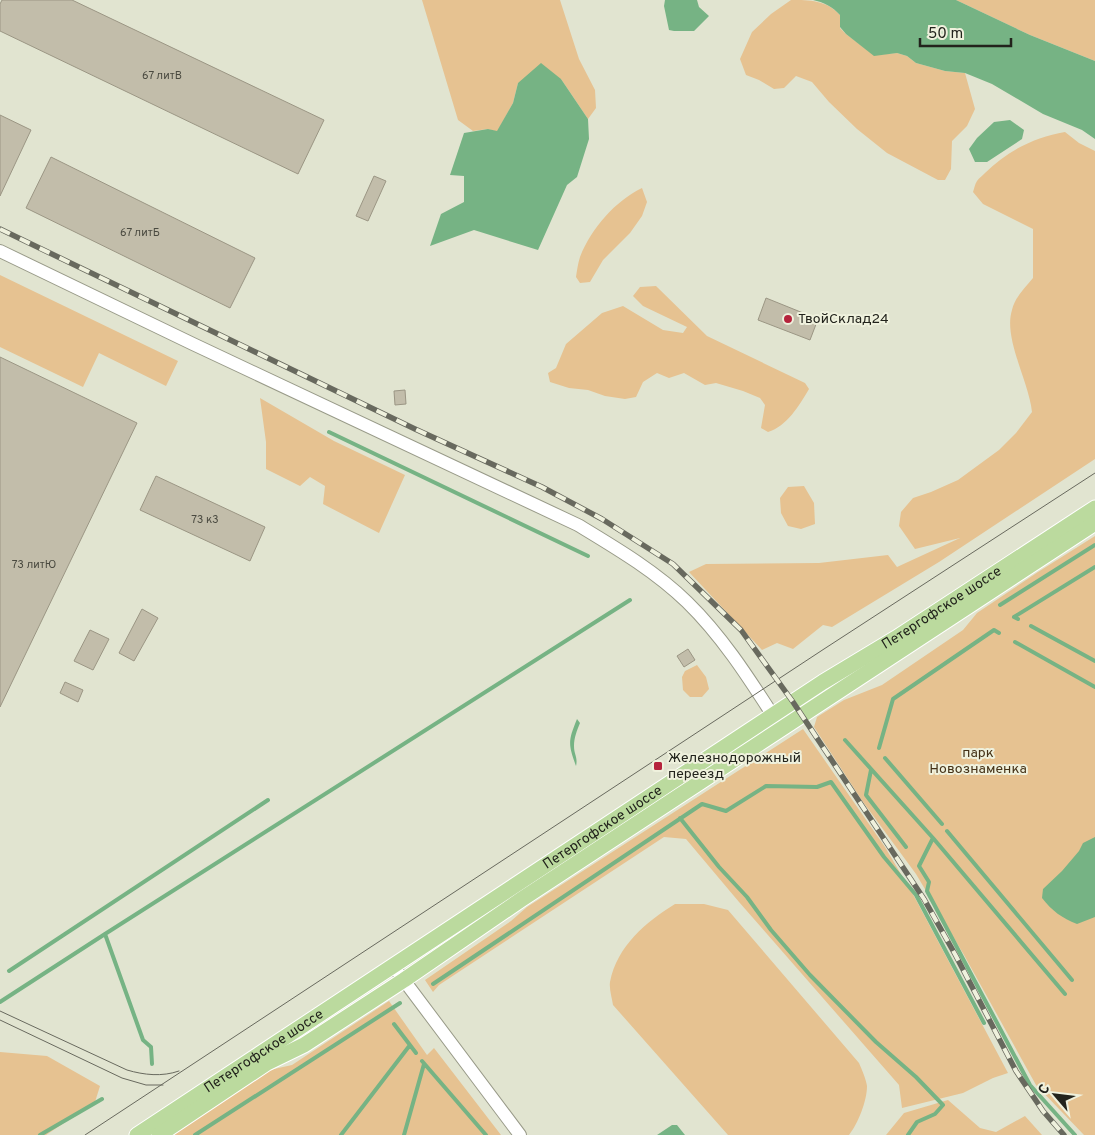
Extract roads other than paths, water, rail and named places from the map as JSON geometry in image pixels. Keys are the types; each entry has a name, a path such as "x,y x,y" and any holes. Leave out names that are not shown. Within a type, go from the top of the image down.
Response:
{"main road":[{"name":"Петергофское шоссе","path":"159,1135 267,1063 304,1045 404,980 777,722 823,682 896,638 1095,508"},
{"name":"Петергофское шоссе","path":"138,1135 508,890 1095,523"}],"street":[{"path":"0,250 578,525 641,564 686,601 728,650 777,722"},
{"path":"394,966 520,1135"}],"waterway":[{"path":"329,432 588,556"},
{"path":"1000,605 1095,545"},
{"path":"1018,619 1014,617 1095,567"},
{"path":"152,1064 151,1047 143,1040 105,934 630,600"},
{"path":"1031,626 1095,661"},
{"path":"879,748 893,699 994,630 999,633"},
{"path":"1015,642 1095,687"},
{"path":"845,740 933,838 1065,994"},
{"path":"885,758 942,824"},
{"path":"871,770 866,795 906,847"},
{"path":"433,984 702,804 726,811 766,786 817,787 831,782 884,857 916,895 984,1023"},
{"path":"9,971 268,800"},
{"path":"680,818 810,975 876,1042 916,1077 943,1105 935,1114 917,1122 908,1135"},
{"path":"947,831 1072,980"},
{"path":"933,838 919,866 929,882 927,891 1030,1085 1075,1135"},
{"path":"0,1002 105,934"},
{"path":"195,1135 400,1003"},
{"path":"394,1024 416,1053"},
{"path":"341,1135 410,1045"},
{"path":"422,1061 486,1135"},
{"path":"404,1135 424,1064"},
{"path":"40,1135 102,1099"}],"tram line":[{"path":"85,1135 1095,473"},
{"path":"0,1011 127,1070 153,1075 179,1071"},
{"path":"0,1020 122,1078 146,1085 163,1085"}],"railway":[{"path":"0,229 415,429 542,487 602,519 673,564 741,630 793,702 924,899 1016,1071 1043,1111 1064,1135"}],"place":[{"name":"ТвойСклад24","path":"788,319"},
{"name":"Железнодорожный переезд","path":"658,766"}],"park label":[{"name":"парк Новознаменка","path":"978,762"}]}
